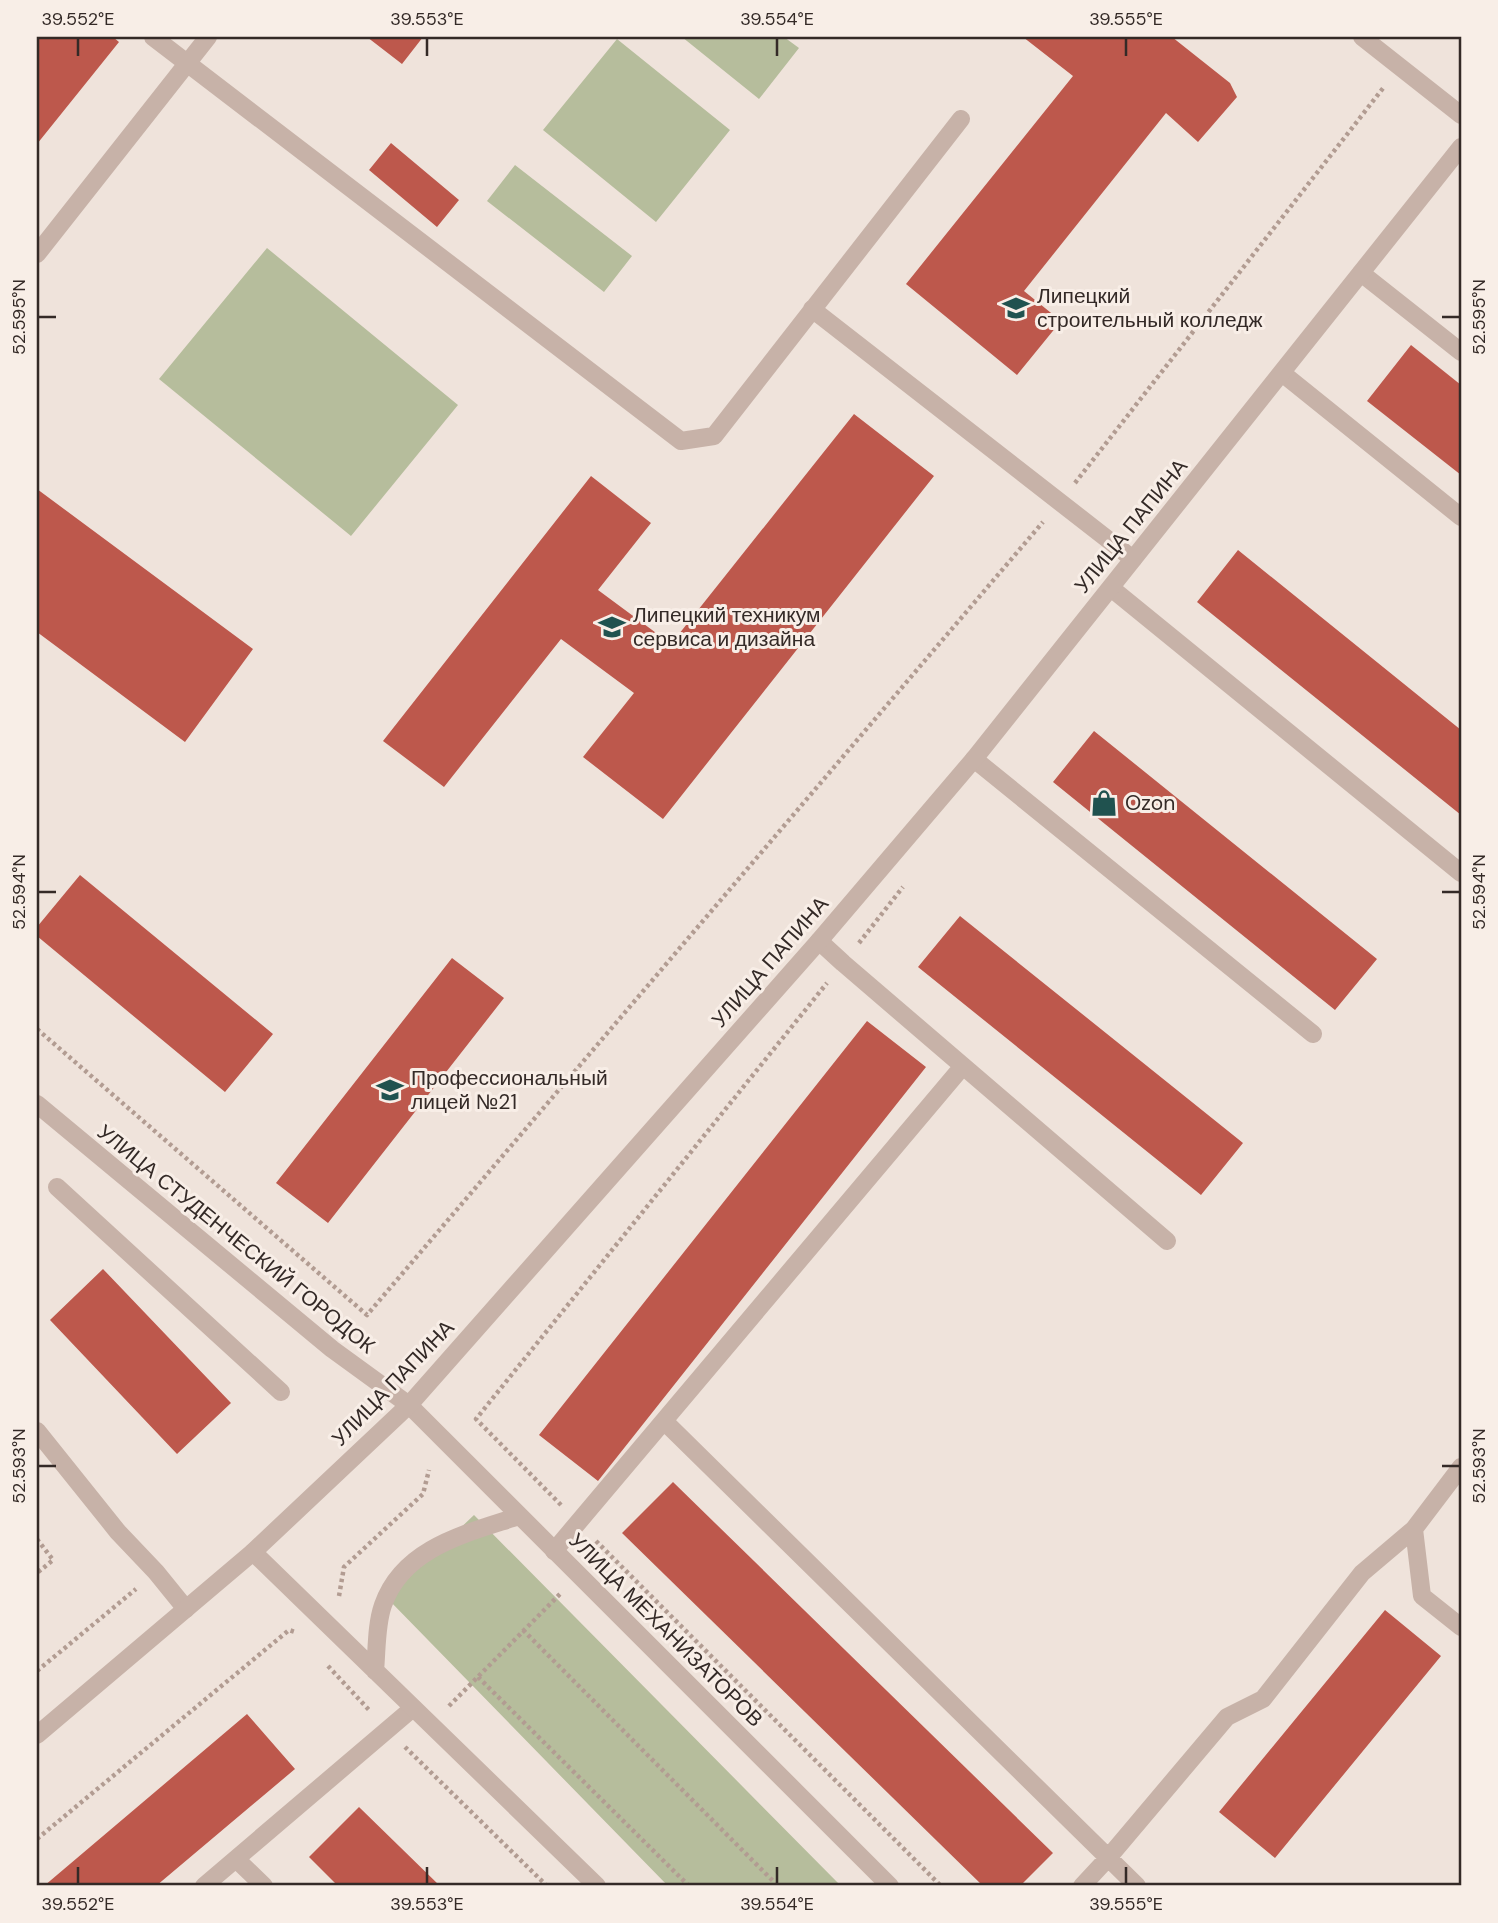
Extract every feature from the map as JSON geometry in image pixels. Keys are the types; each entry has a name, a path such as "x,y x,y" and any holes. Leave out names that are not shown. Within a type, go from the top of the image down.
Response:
{"street":[{"path":"153,37 681,441 714,436 961,119"},
{"path":"37,254 208,37"},
{"path":"1362,37 1461,115"},
{"name":"УЛИЦА ПАПИНА","path":"37,1735 253,1552 409,1405 820,941 974,759 1461,147"},
{"path":"1361,273 1461,352"},
{"path":"812,309 1133,559"},
{"path":"1282,373 1461,517"},
{"path":"1111,588 1461,873"},
{"path":"974,759 1313,1034"},
{"path":"820,941 842,963 1167,1241"},
{"path":"554,1551 963,1066"},
{"name":"УЛИЦА СТУДЕНЧЕСКИЙ ГОРОДОК","path":"37,1104 332,1349 409,1405"},
{"path":"57,1187 281,1392"},
{"name":"УЛИЦА МЕХАНИЗАТОРОВ","path":"409,1405 890,1886"},
{"path":"663,1422 1137,1886"},
{"path":"37,1431 118,1532 186,1609"},
{"path":"1082,1886 1227,1717 1263,1699 1362,1573 1414,1529 1461,1467"},
{"path":"375,1671 382,1606 395,1582 415,1560 436,1545 519,1516"},
{"path":"1414,1529 1422,1596 1461,1627"},
{"path":"253,1552 597,1886"},
{"path":"204,1886 413,1708"},
{"path":"236,1859 264,1886"}],"path":[{"path":"37,1029 367,1315 1060,502 1399,66"},
{"path":"909,879 476,1419 941,1886"},
{"path":"339,1596 344,1567 423,1494 429,1470"},
{"path":"37,1539 53,1560 37,1573"},
{"path":"37,1671 156,1572"},
{"path":"430,1725 579,1575"},
{"path":"37,1839 289,1630 298,1633"},
{"path":"523,1630 778,1886"},
{"path":"325,1662 387,1730 547,1886"},
{"path":"478,1677 689,1886"}],"green space":[{"path":"682,37 784,37 799,48 759,99"},
{"path":"617,39 730,130 656,222 543,130"},
{"path":"515,165 632,256 604,292 487,201"},
{"path":"267,248 458,405 351,536 159,379"},
{"path":"474,1515 841,1886 668,1886 387,1598"}],"building":[{"path":"37,37 113,37 119,42 37,144"},
{"path":"367,37 423,37 402,64"},
{"path":"1023,37 1172,37 1230,83 1237,97 1198,142 1166,113 1024,291 1061,321 1017,375 906,284 1073,76"},
{"path":"391,143 459,200 437,227 369,170"},
{"path":"1411,345 1461,385 1461,475 1367,401"},
{"path":"854,414 934,476 663,819 583,757 634,693 561,639 444,787 383,741 591,476 651,523 598,590 671,644"},
{"path":"37,489 253,649 185,742 37,632"},
{"path":"1238,550 1461,730 1461,815 1197,602"},
{"path":"1094,731 1377,959 1335,1010 1053,782"},
{"path":"80,875 273,1034 225,1092 37,936 37,927"},
{"path":"960,916 1243,1143 1201,1195 918,967"},
{"name":"Профессиональный лицей №21","path":"452,958 504,998 328,1223 276,1183"},
{"path":"867,1021 926,1067 598,1481 539,1435"},
{"path":"103,1269 231,1403 177,1454 50,1320"},
{"path":"673,1482 1053,1853 1020,1886 983,1886 622,1533"},
{"path":"1385,1610 1441,1656 1275,1858 1219,1812"},
{"path":"247,1714 295,1769 156,1886 44,1886"},
{"path":"359,1807 440,1886 338,1886 309,1857"}],"place":[{"name":"Липецкий строительный колледж","path":"1016,308"},
{"name":"Липецкий техникум сервиса и дизайна","path":"612,627"},
{"name":"Ozon","path":"1104,803"},
{"name":"Профессиональный лицей №21","path":"390,1090"}]}
